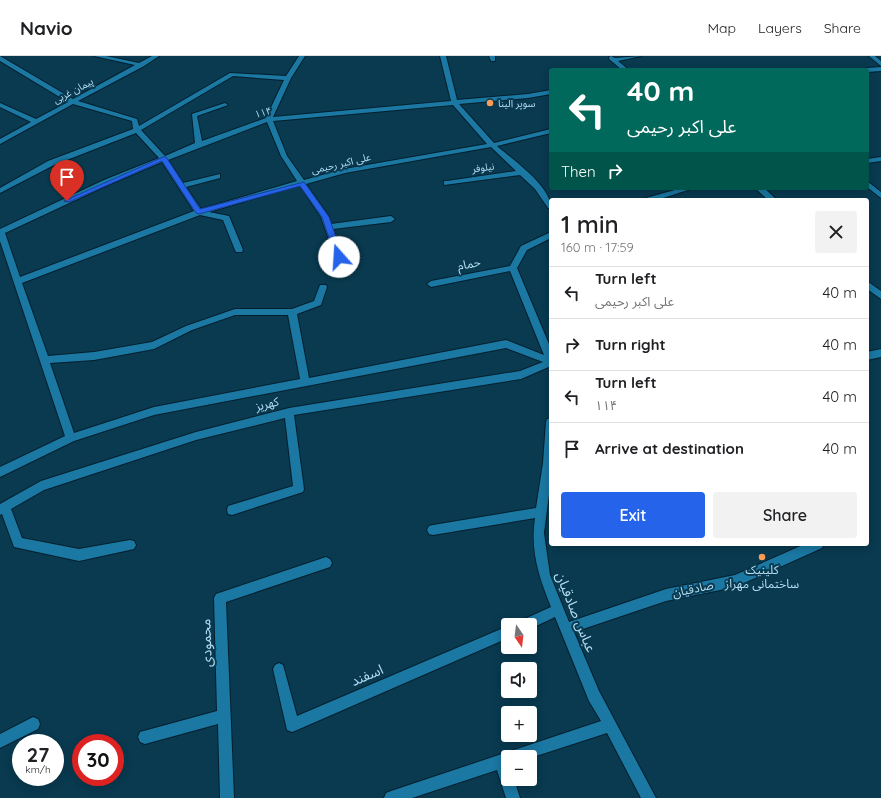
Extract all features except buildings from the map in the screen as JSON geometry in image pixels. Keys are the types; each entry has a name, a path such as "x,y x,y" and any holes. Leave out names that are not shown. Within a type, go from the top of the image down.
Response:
{"street":[{"path":"97,56 142,65"},
{"name":"پیمان غربی","path":"0,142 156,56"},
{"path":"302,56 288,78 269,119 284,156 301,183 326,217 339,257"},
{"path":"443,56 454,102 492,145 538,187 549,203"},
{"path":"611,58 638,56"},
{"path":"872,56 881,64"},
{"path":"0,58 73,102 135,120 137,130 163,158 199,212 226,218 239,250"},
{"path":"611,58 624,68"},
{"path":"869,70 881,69"},
{"path":"0,191 52,163 137,130 232,74 288,78"},
{"name":"۱۱۴","path":"1,232 106,182 199,144 269,119 528,96 549,92"},
{"path":"0,105 36,122"},
{"path":"199,144 194,114 225,106"},
{"name":"علی اکبر رحیمی","path":"18,281 199,212 301,183 344,171 492,145 549,131"},
{"path":"869,161 881,159"},
{"name":"نیلوفر","path":"447,183 523,172"},
{"path":"181,186 217,176"},
{"path":"869,185 881,196"},
{"path":"656,198 683,190"},
{"path":"761,190 771,198"},
{"path":"329,227 391,219"},
{"path":"1,232 71,438"},
{"path":"549,236 524,248 512,268 549,356"},
{"name":"حمام","path":"430,284 512,268"},
{"path":"869,286 881,296"},
{"path":"45,360 94,356 154,345 189,328 235,312 292,312 318,303 323,287"},
{"path":"292,312 305,382"},
{"name":"کهریز","path":"0,472 71,438 154,411 506,344 549,360"},
{"path":"869,356 881,353"},
{"name":"کهریز","path":"3,508 41,486 196,436 289,412 521,375 549,362"},
{"path":"232,510 299,489 289,412"},
{"name":"عباس صادقیان","path":"549,440 538,533 544,575 594,696 649,798"},
{"path":"3,508 18,543 79,556 130,545"},
{"path":"433,530 541,512"},
{"name":"صادقیان","path":"566,629 666,595 735,581 814,546"},
{"name":"محمودی","path":"227,798 220,598 326,563"},
{"path":"537,619 558,610"},
{"name":"اسفند","path":"279,669 292,725 501,635"},
{"path":"145,737 224,716"},
{"path":"0,740 33,724"},
{"path":"535,750 610,725"},
{"path":"391,798 501,761"},
{"path":"510,786 513,798"}],"place":[{"name":"سوپر الینا","path":"490,103"},
{"name":"کلینیک ساختمانی مهراز","path":"762,557"}],"route":[{"path":"67,201 106,182 163,158 199,212 301,183 326,217 339,257"}]}
